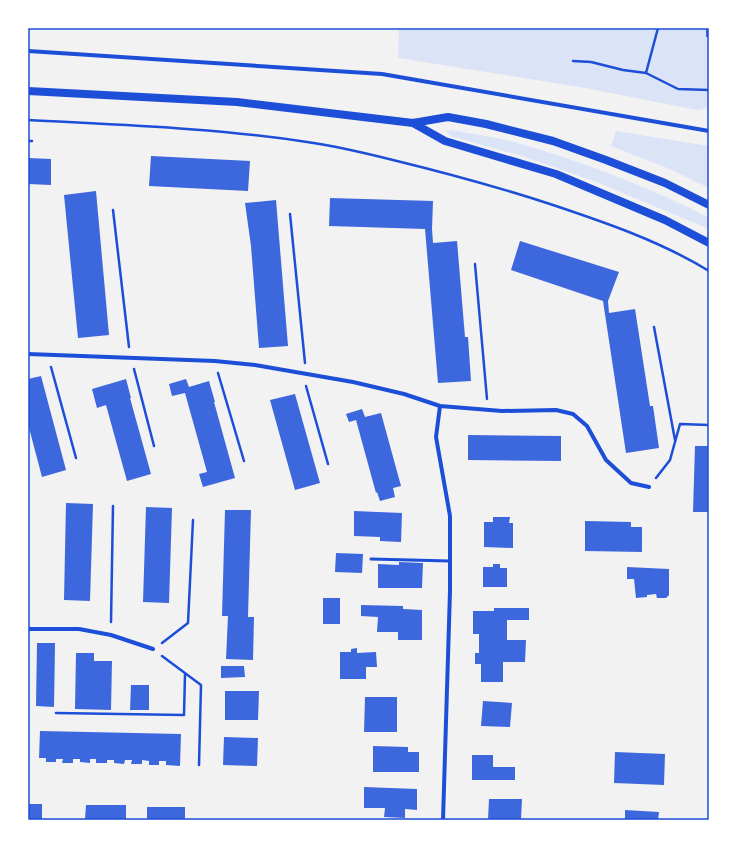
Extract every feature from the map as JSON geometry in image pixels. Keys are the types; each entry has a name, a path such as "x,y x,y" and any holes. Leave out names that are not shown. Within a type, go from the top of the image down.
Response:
{"main road":[{"path":"28,91 237,102 413,123 448,117 486,124 553,141 665,183 709,205"},
{"path":"413,123 445,141 556,174 665,220 709,243"}],"street":[{"path":"28,51 382,74 709,131"},
{"path":"28,354 215,361 255,365 353,382 440,406 502,411 556,410 573,414 587,426 606,460 631,483 649,487"},
{"path":"440,406 436,437 450,516 443,820"},
{"path":"28,629 79,629 111,635 153,650"}],"lane":[{"path":"371,560 450,561"}],"path":[{"path":"646,73 658,28"},
{"path":"573,61 591,62 623,70 646,73 678,89 709,90"},
{"path":"28,120 240,134 307,142 361,152 476,181 582,215 628,231 665,248 709,272"},
{"path":"113,210 131,358 154,446"},
{"path":"290,214 304,373 328,464"},
{"path":"475,264 487,410"},
{"path":"654,327 675,440"},
{"path":"47,355 76,458"},
{"path":"215,361 244,461"},
{"path":"649,487 670,460 680,424 709,425"},
{"path":"111,635 113,506"},
{"path":"193,520 188,623 153,650 201,685 199,764"},
{"path":"56,714 184,715 185,673"}],"shaded area":[{"path":"399,28 709,28 709,108 697,110 580,87 398,58"},
{"path":"452,130 514,142 564,157 614,175 662,195 709,218 709,229 594,181 522,156 450,136 446,131"},
{"path":"616,131 709,146 709,188 667,168 611,146"}],"building":[{"path":"706,28 709,28 709,37 706,37"},
{"path":"151,156 250,161 248,191 149,186"},
{"path":"28,158 51,159 51,185 28,184"},
{"path":"96,191 109,335 78,338 64,195"},
{"path":"330,198 433,201 433,243 457,241 465,337 468,337 471,381 438,383 425,229 329,226"},
{"path":"276,200 288,346 259,348 251,246 245,203"},
{"path":"520,241 619,272 608,301 609,313 635,309 650,406 653,406 659,448 626,453 603,301 511,270"},
{"path":"41,376 66,470 42,477 28,424 28,379"},
{"path":"126,379 151,474 127,481 106,405 97,408 92,389"},
{"path":"186,379 189,387 209,381 235,478 203,487 199,474 207,472 185,393 172,396 169,384"},
{"path":"295,394 320,483 295,490 270,400"},
{"path":"362,409 365,417 381,413 401,486 393,488 395,497 380,501 377,492 376,493 356,420 349,422 346,414"},
{"path":"468,435 561,436 561,461 468,460"},
{"path":"695,446 709,446 709,512 693,512"},
{"path":"66,503 93,504 90,601 64,600"},
{"path":"146,507 172,508 169,603 143,602"},
{"path":"225,510 251,510 248,617 254,617 253,660 226,659 228,616 222,616"},
{"path":"354,511 402,513 401,542 380,541 380,537 354,536"},
{"path":"493,517 510,517 509,523 513,523 513,548 484,547 484,522 493,522"},
{"path":"585,521 631,522 631,527 642,527 642,552 585,551"},
{"path":"336,553 363,554 362,573 335,572"},
{"path":"399,562 423,563 422,588 378,588 378,564 399,565"},
{"path":"493,564 500,564 500,568 507,568 507,587 483,587 483,567 493,567"},
{"path":"627,567 669,569 669,595 666,598 657,598 656,594 636,598 634,579 627,579"},
{"path":"323,598 340,598 340,624 323,624"},
{"path":"361,605 403,606 403,609 422,610 422,640 398,640 398,632 377,632 378,617 361,616"},
{"path":"494,608 529,608 529,620 507,620 507,640 526,640 525,662 503,662 503,682 481,682 481,664 475,664 475,653 479,653 479,634 473,634 473,611 494,611"},
{"path":"37,643 55,643 54,707 36,706"},
{"path":"357,648 357,653 376,652 377,667 366,667 366,679 340,679 340,652 351,652 351,649"},
{"path":"76,653 94,653 94,661 112,661 111,710 75,709"},
{"path":"221,666 244,666 245,677 221,678"},
{"path":"131,685 149,685 149,710 130,710"},
{"path":"225,691 259,691 258,720 225,720"},
{"path":"365,697 397,697 397,732 364,732"},
{"path":"483,701 512,703 510,727 481,726"},
{"path":"40,731 181,734 180,766 166,765 166,761 159,761 159,765 149,765 149,761 142,760 142,764 131,764 132,760 125,760 124,764 114,763 114,760 107,760 107,763 96,763 96,759 90,759 90,763 80,762 80,759 73,759 73,763 62,763 63,759 56,759 56,762 46,762 46,758 39,758"},
{"path":"224,737 258,738 257,766 223,765"},
{"path":"373,746 408,747 408,752 419,752 419,772 373,772"},
{"path":"615,752 665,754 664,785 614,783"},
{"path":"472,755 493,755 493,767 515,767 515,780 472,780"},
{"path":"364,787 417,789 417,810 405,809 405,818 384,817 385,808 364,808"},
{"path":"489,799 522,799 521,820 488,820"},
{"path":"28,804 42,804 42,820 28,820"},
{"path":"86,805 126,805 126,820 85,820"},
{"path":"147,807 185,807 185,820 147,820"},
{"path":"625,810 659,812 658,820 625,820"}]}
